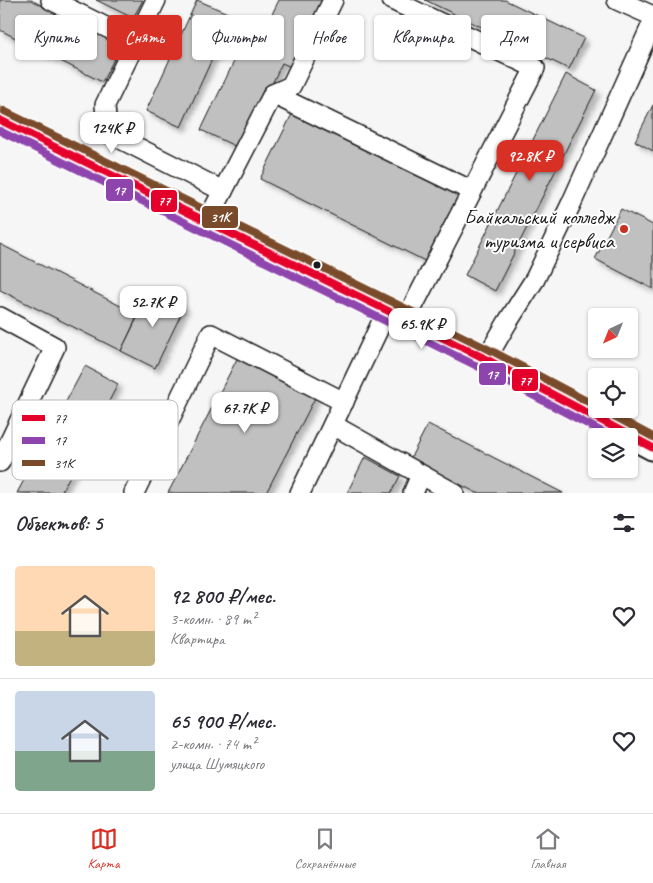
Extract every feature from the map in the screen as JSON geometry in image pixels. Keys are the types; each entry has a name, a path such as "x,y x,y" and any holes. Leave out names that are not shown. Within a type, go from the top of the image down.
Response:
{"main road":[{"path":"0,120 486,359 653,448"}],"lane":[{"path":"51,0 107,28"},
{"path":"149,15 156,0"},
{"path":"207,222 274,94 292,86 334,0"},
{"path":"300,493 344,402 472,191 535,68 392,0"},
{"path":"617,0 653,16"},
{"path":"486,359 535,279 653,22"},
{"path":"127,60 105,106 107,132 223,191"},
{"path":"274,94 472,191"},
{"path":"0,317 55,347 30,400"},
{"path":"178,402 211,334 344,402"},
{"path":"333,425 454,493"},
{"path":"0,462 12,437"},
{"path":"413,493 421,474"},
{"path":"134,493 140,480"}],"building":[{"path":"0,0 31,0 60,15 15,15 15,38 0,30"},
{"path":"96,0 143,0 135,15 127,15"},
{"path":"197,0 232,15 192,15 192,60 212,60 181,127 146,111 169,60 182,60 182,33"},
{"path":"279,0 326,0 319,15 294,15 294,60 297,60 293,68 282,63 241,149 201,130 235,60 284,60 284,15 272,15"},
{"path":"425,0 505,0 536,15 481,15 481,27 471,22 471,15 456,15"},
{"path":"546,20 584,38 569,69 546,58"},
{"path":"97,34 107,39 107,60 114,60 102,82 59,60 97,60"},
{"path":"566,74 596,90 495,291 465,275"},
{"path":"653,105 653,151 635,141"},
{"path":"292,114 464,195 431,264 260,179"},
{"path":"621,209 653,225 653,289 595,259"},
{"path":"0,244 138,315 121,351 0,290"},
{"path":"151,289 185,306 155,368 121,351"},
{"path":"239,355 316,396 266,493 168,493 175,480 178,480 178,474"},
{"path":"85,366 118,384 110,400 67,400"},
{"path":"428,424 563,493 477,493 410,459"},
{"path":"365,457 400,476 391,493 347,493"},
{"path":"24,480 68,480 61,493 17,493"}],"transit line":[{"name":"31К","path":"4,111 490,350 588,402"},
{"name":"77","path":"0,120 486,359 653,448"},
{"name":"17","path":"0,131 481,368 595,428"},
{"name":"31К","path":"618,418 653,437"}],"place":[{"name":"Байкальский колледж туризма и сервиса","path":"624,229"}]}
